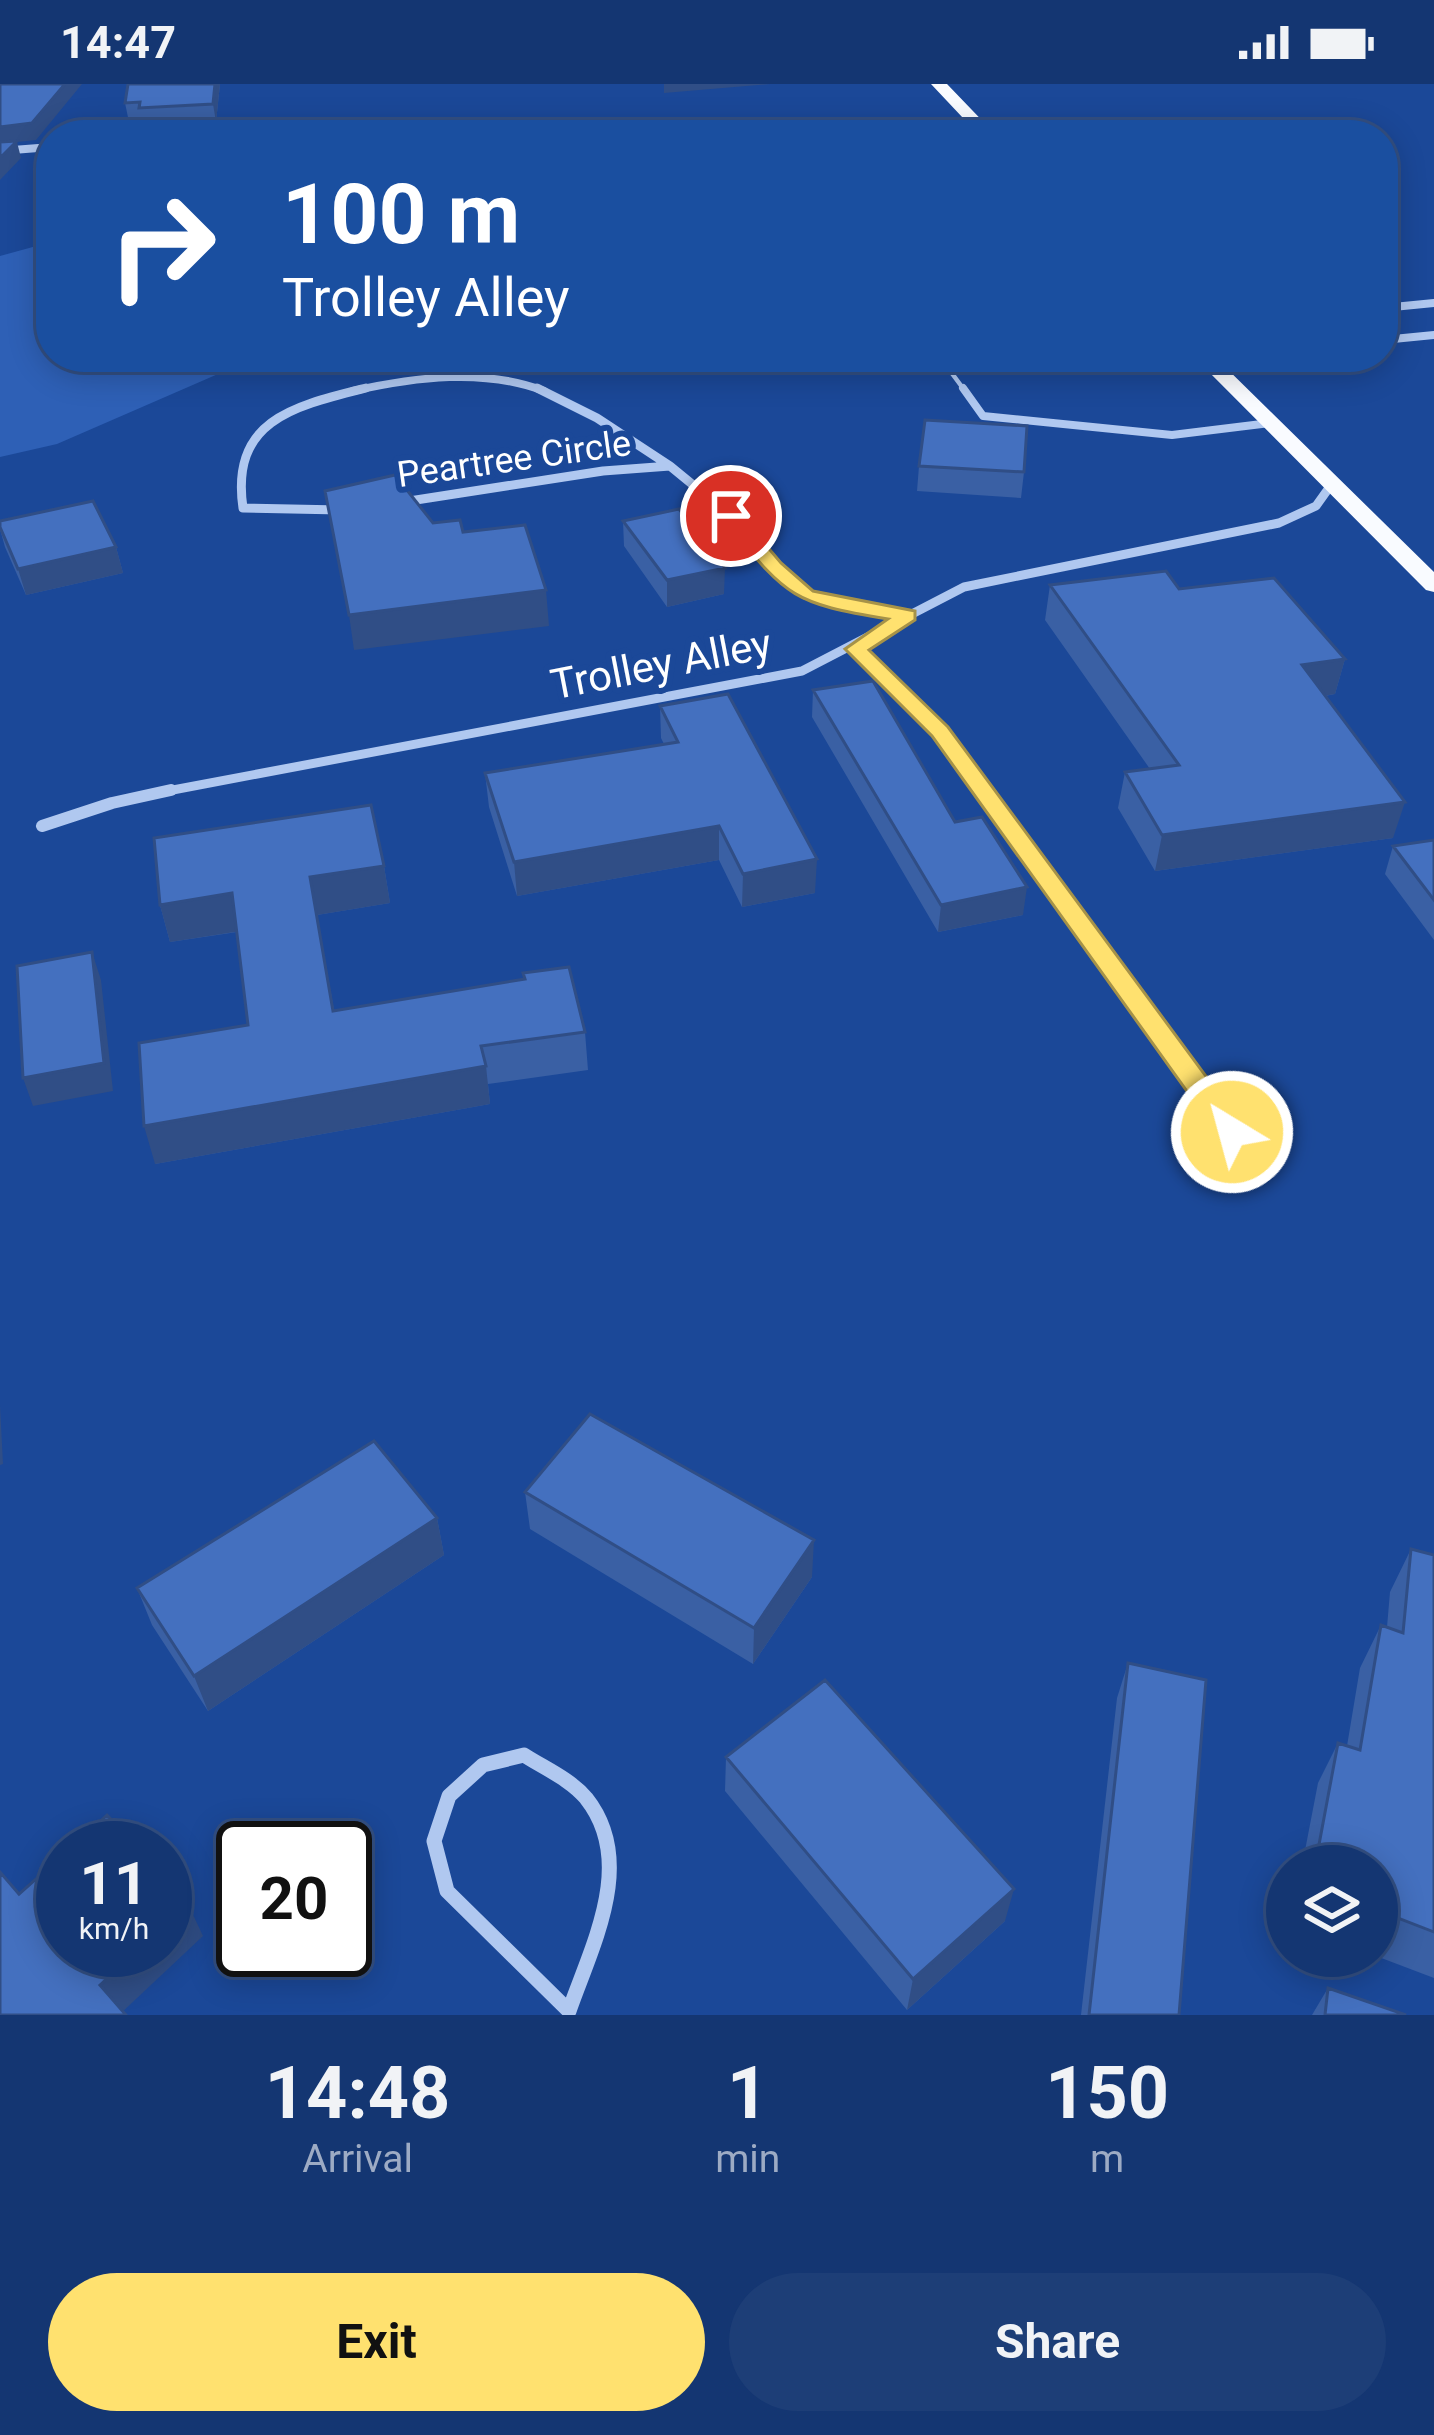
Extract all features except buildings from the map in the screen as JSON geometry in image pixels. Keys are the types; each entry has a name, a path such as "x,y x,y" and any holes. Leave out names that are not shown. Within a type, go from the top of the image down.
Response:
{"main road":[{"path":"939,84 974,120"},
{"path":"1219,372 1434,585"}],"street":[{"path":"0,151 36,148"},
{"path":"1398,307 1434,303"},
{"path":"1398,339 1434,335"},
{"name":"Peartree Circle","path":"351,509 243,508 238,474 248,445 289,414 347,393 438,376 513,381 550,395 670,466 731,516 774,567 806,595 908,616"},
{"name":"Peartree Circle","path":"396,503 603,471 670,466"},
{"name":"Trolley Alley","path":"42,826 112,803 197,784 774,678 856,649 964,587 1279,524 1312,511 1325,501 1331,485"},
{"path":"524,1755 586,1796 603,1827 610,1869 605,1917 586,1956 568,2013 447,1891 434,1841 449,1796 483,1765 524,1755"}],"lane":[{"path":"951,372 983,416 1172,435 1270,423"},
{"path":"856,649 940,731 1232,1132"}],"shaded area":[{"path":"36,246 36,372 223,372 57,444 0,457 0,256"}],"route":[{"path":"731,516 774,567 806,595 908,616 856,649 940,731 1232,1132"}]}
